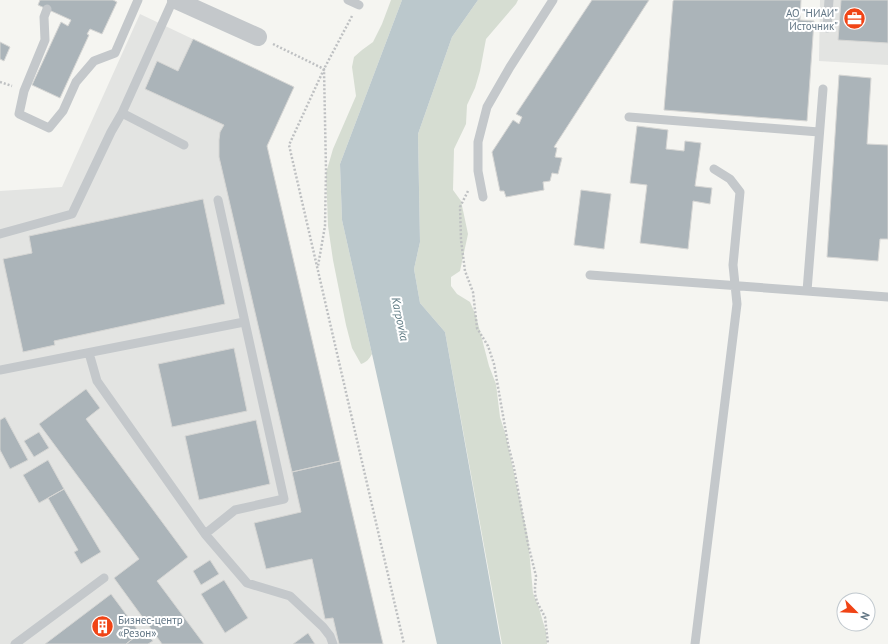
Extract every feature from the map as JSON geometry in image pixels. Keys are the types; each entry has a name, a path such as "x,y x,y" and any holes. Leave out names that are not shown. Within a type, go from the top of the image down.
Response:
{"street":[{"path":"176,0 202,5 258,37"}],"lane":[{"path":"47,9 44,17 46,40 24,91 19,114 50,128 63,111 76,82 94,61 115,53 138,0"},
{"path":"0,234 72,214 111,132 122,113 172,0"},
{"path":"348,0 359,5"},
{"path":"483,197 478,171 478,142 487,107 510,67 553,0"},
{"path":"827,28 829,0"},
{"path":"806,291 823,89"},
{"path":"122,113 184,145"},
{"path":"629,117 819,132"},
{"path":"695,644 737,304 733,266 740,192 730,179 714,170"},
{"path":"205,534 235,510 284,499 218,200"},
{"path":"590,275 888,297"},
{"path":"0,370 244,322"},
{"path":"89,353 97,381 205,534 247,583 290,596 323,627 330,636 333,644"},
{"path":"15,644 104,578"}],"path":[{"path":"359,5 324,69 289,145 404,644"},
{"path":"258,37 324,69"},
{"path":"317,268 325,226 326,170 324,69"},
{"path":"478,171 460,207 461,240 465,271 473,292 477,328 488,346 494,364 508,444 536,576 535,594 537,602 545,618 548,644"}],"shaded area":[{"path":"391,0 402,0 340,164 342,220 372,354 368,360 361,364 352,348 333,260 328,226 326,173 333,149 356,96 352,67 354,57 373,42"},
{"path":"478,0 518,0 486,39 480,71 475,88 467,105 466,124 454,149 453,190 461,201 468,234 460,271 451,277 451,286 457,294 470,302 476,316 489,366 496,384 500,417 506,436 528,538 533,593 546,632 547,644 502,644 445,332 420,303 414,269 420,242 418,134 452,37"},
{"name":"АО \"НИАИ\" Источник\"","path":"820,0 888,0 888,65 819,61"},
{"path":"140,14 294,87 267,146 383,644 148,644 152,641 144,630 126,644 0,644 0,191 62,187"}],"water":[{"name":"Karpovka","path":"402,0 478,0 452,37 418,134 420,242 414,269 420,303 445,332 501,644 437,644 342,220 340,164"}],"building":[{"path":"40,0 113,0 117,2 102,34 90,29 87,34 89,35 60,98 32,85 61,22 68,26 71,20 38,5"},
{"path":"592,0 649,0 554,147 557,148 555,157 562,158 558,174 552,173 550,181 543,182 544,190 506,197 504,191 500,191 492,152 513,120 519,124 522,117 516,114"},
{"path":"674,0 801,0 800,20 814,21 807,121 664,110"},
{"path":"841,0 888,0 888,43 838,40"},
{"path":"193,39 294,87 267,146 340,461 292,472 219,157 220,132 224,125 145,89 157,61 178,71"},
{"path":"0,42 10,47 4,61 0,59"},
{"path":"839,75 871,78 867,144 888,145 888,239 880,239 878,261 827,257"},
{"path":"637,126 668,130 666,149 684,151 685,141 701,143 695,186 712,188 710,204 693,201 688,249 640,243 647,185 630,183"},
{"path":"581,190 611,194 604,249 574,245"},
{"path":"203,199 225,304 54,341 55,345 23,352 3,259 32,253 29,236"},
{"path":"234,348 247,411 172,427 158,364"},
{"path":"86,389 100,408 86,419 188,557 157,581 204,644 162,644 114,578 139,559 39,424"},
{"path":"5,417 28,460 10,469 0,450 0,420"},
{"path":"256,420 270,484 199,500 185,436"},
{"path":"39,432 49,448 34,457 24,441"},
{"path":"48,460 64,489 39,503 23,475"},
{"path":"340,461 383,644 339,644 333,618 325,619 312,559 266,569 254,523 301,512 292,472"},
{"path":"64,489 101,552 81,564 74,552 78,550 48,498"},
{"path":"210,560 219,574 201,585 193,571"},
{"path":"224,580 248,618 225,633 201,594"},
{"name":"Бизнес-центр «Резон»","path":"111,594 140,633 126,644 45,644"},
{"path":"144,630 153,641 148,644 126,644"},
{"path":"308,633 315,644 293,644"}],"place":[{"name":"АО \"НИАИ\" Источник\"","path":"854,19"},
{"name":"Бизнес-центр «Резон»","path":"102,626"}]}
